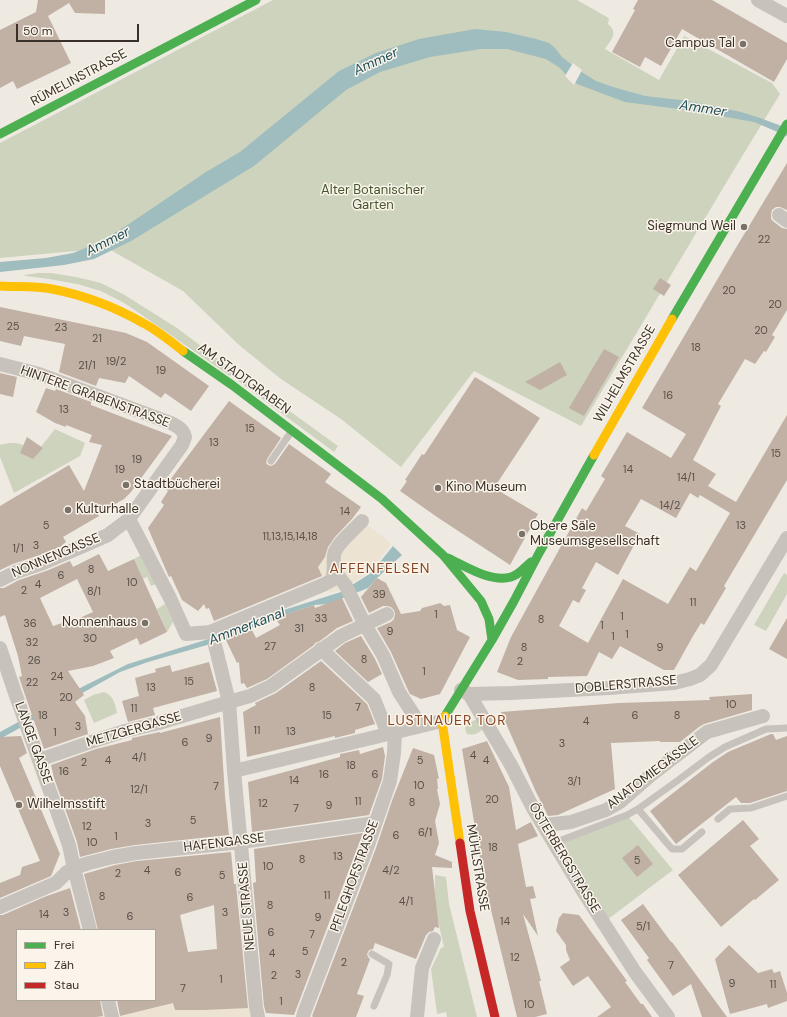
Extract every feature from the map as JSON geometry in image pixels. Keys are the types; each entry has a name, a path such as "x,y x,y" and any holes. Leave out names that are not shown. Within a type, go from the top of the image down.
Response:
{"main road":[{"name":"RÜMELINSTRASSE","path":"0,134 256,0"},
{"name":"WILHELMSTRASSE","path":"442,721 465,692 538,555 672,319 787,124"},
{"name":"AM STADTGRABEN","path":"0,286 51,289 118,310 144,323 232,385 382,499 443,555 481,601 489,619 492,640"},
{"name":"AM STADTGRABEN","path":"443,555 490,577 500,579 510,578 515,575 538,555"},
{"name":"MÜHLSTRASSE","path":"442,721 470,911 495,1017"}],"street":[{"path":"758,0 787,16"},
{"name":"HINTERE GRABENSTRASSE","path":"0,364 39,374 171,423 182,430 185,437"},
{"name":"NONNENGASSE","path":"0,580 16,572 44,563 90,544 108,535 129,518 182,445 185,437"},
{"path":"129,518 170,598 186,634 210,632 332,580 334,574 334,553 352,530 362,521"},
{"name":"DOBLERSTRASSE","path":"465,692 512,693 669,684 684,681 700,675 711,665 787,538"},
{"path":"334,574 339,577 346,586 365,625 383,655 400,692 421,726"},
{"name":"METZGERGASSE","path":"39,760 125,731 159,723 250,696 271,686 341,636 387,614"},
{"path":"215,645 229,702"},
{"name":"LANGE GASSE","path":"0,648 69,845 90,929"},
{"path":"321,649 374,699 391,733"},
{"name":"ÖSTERBERGSTRASSE","path":"465,692 512,765 534,810 581,888 635,972 668,1017"},
{"name":"NEUE STRASSE","path":"229,702 234,771 258,1017"},
{"name":"ANATOMIEGÄSSLE","path":"543,825 571,822 606,810 620,802 651,775 707,732 762,716"},
{"path":"234,771 442,721"},
{"name":"PFLEGHOFSTRASSE","path":"303,1017 337,941 390,781 394,753 391,733"},
{"name":"HAFENGASSE","path":"74,868 99,860 136,853 241,842 375,823"},
{"path":"0,907 56,883 67,872 74,868"},
{"path":"417,1017 422,968 434,939"},
{"path":"108,1001 112,1017"}],"lane":[{"path":"271,461 292,430"},
{"path":"554,843 627,815 638,809 709,757 726,747 766,729 787,728"},
{"path":"718,819 730,809 750,808 787,796"},
{"path":"638,809 672,849 682,850 702,832"},
{"path":"372,954 390,964 374,1006"}],"green space":[{"name":"Alter Botanischer Garten","path":"273,0 577,0 609,19 608,24 613,30 613,36 605,49 659,80 684,36 772,83 780,94 581,426 474,371 401,467 341,419 281,379 239,345 183,291 107,248 0,258 0,143"},
{"path":"51,273 76,277 101,283 123,294 177,328 234,371 230,376 126,304 101,291 77,284 24,275"},
{"path":"241,376 338,446 334,452 238,381"},
{"path":"55,429 85,443 80,456 14,493 0,457 0,445 15,443 23,445 36,453"},
{"path":"141,555 156,584 151,586 147,577 143,579 134,559"},
{"path":"784,573 787,575 787,594 766,631 754,625"},
{"path":"165,604 173,622 167,632 157,609"},
{"path":"104,692 112,698 115,703 117,713 94,723 84,700 93,695"},
{"path":"477,719 484,727 477,734 467,734 465,728 467,724"},
{"path":"627,815 673,870 603,923 554,843"},
{"path":"435,875 446,877 449,904 477,1017 447,1017 446,1012 437,1014 431,969 441,948 444,947 437,911"}],"shaded area":[{"path":"352,520 362,521 391,544 370,572 340,590 330,593 318,567"},
{"path":"173,1003 175,1010 209,1010 256,1007 258,1017 96,1017 105,1015 120,1016"}],"water":[{"name":"Ammer","path":"475,29 506,32 549,43 562,57 596,81 645,96 689,101 741,112 787,128 787,136 754,122 686,110 625,102 577,84 560,68 546,59 507,49 481,49 430,57 380,72 346,90 254,166 131,241 94,259 64,265 0,272 0,262 46,258 73,253 100,242 206,172 240,152 339,71 376,53 419,39"},
{"name":"Ammerkanal","path":"393,546 402,555 368,588 328,604 314,605 299,610 207,645 148,662 120,672 0,739 0,732 84,686 128,664 231,632 271,614 341,592 371,573"}],"pier":[{"path":"573,63 582,70 574,85 565,76"}],"building":[{"path":"38,0 105,0 105,14 75,13 69,3 48,16 71,63 17,89 13,81 0,88 0,30 36,12"},
{"name":"Campus Tal","path":"638,0 712,0 787,43 787,59 774,82 682,29 661,66 645,57 640,67 612,52 635,10 633,9"},
{"path":"787,163 787,210 776,207 772,210 771,219 782,228 787,229 787,310 772,335 775,337 766,352 764,351 755,364 745,359 718,404 721,406 693,460 716,474 708,486 736,502 787,415 787,480 724,586 726,588 704,625 701,623 674,670 664,670 620,646 612,659 599,652 587,676 548,677 548,679 518,680 497,672 511,637 582,508 586,511 605,479 601,476 627,432 671,458 686,434 642,408","holes":["690,493 698,498 700,495 730,513 696,571 690,567 668,604 623,579 588,643 559,626 573,600 579,603 586,590 582,588 596,562 618,575 640,534 625,526 641,499 676,518"]},
{"path":"660,278 671,285 664,296 653,289"},
{"path":"0,307 126,333 147,342 209,386 191,411 165,393 161,398 129,376 125,383 99,378 96,386 59,372 65,344 24,336 21,346 0,341"},
{"path":"604,349 619,357 584,416 569,408"},
{"path":"560,362 567,375 540,390 525,382"},
{"path":"0,373 17,377 13,397 0,394"},
{"path":"475,377 540,418 494,488 538,514 510,565 400,491 407,481 405,480 422,454 424,455"},
{"path":"46,388 55,391 56,389 91,402 91,405 172,436 131,492 124,499 98,514 99,516 63,537 66,542 62,546 0,570 0,506 69,465 84,491 102,445 89,442 92,435 66,425 66,427 55,423 36,412"},
{"path":"229,401 281,438 267,459 266,463 268,465 271,466 275,464 289,444 331,474 325,482 361,507 328,547 325,557 318,567 322,576 214,621 209,608 206,609 204,604 198,611 182,600 171,576 169,577 148,528 164,505 161,502 168,491 164,488"},
{"path":"27,437 43,448 33,459 20,453"},
{"path":"99,554 108,571 134,559 167,632 140,645 137,638 110,651 114,658 93,666 68,671 84,695 75,702 85,716 88,734 44,749 19,677 22,676 18,656 5,615 0,617 0,588 4,588 19,580 70,561 73,567","holes":["77,579 93,612 66,624 65,622 53,626 40,598"]},
{"path":"377,578 386,583 401,614 420,611 422,608 440,603 444,606 450,605 457,630 470,637 440,694 421,699 410,694 391,652 377,628 391,622 394,619 394,610 391,607 383,606 369,613 361,597"},
{"path":"342,598 353,621 337,628 267,679 247,688 244,683 241,684 239,662 237,663 224,636 250,626 256,638 280,625 275,618 314,605 315,608"},
{"path":"787,618 787,659 769,649"},
{"path":"361,636 382,674 368,682 335,651 345,643"},
{"path":"321,661 367,704 375,724 355,730 355,733 335,738 335,736 247,757 243,712 256,705 255,703 276,693"},
{"path":"209,662 217,691 153,708 155,715 128,722 122,701 139,696 135,678 156,672 155,669 170,665 172,672"},
{"path":"752,694 752,710 704,724 680,742 660,741 611,743 615,789 558,815 548,816 501,712 619,703 710,700 709,697"},
{"path":"220,717 229,835 135,845 111,849 80,857 77,842 54,778 51,765 96,749 132,740 132,738 160,733"},
{"path":"773,734 776,740 787,736 787,791 750,803 741,803 736,797 676,844 650,811 728,752"},
{"path":"21,736 27,753 19,758 60,854 51,876 0,898 0,883 20,875 22,867 40,861 0,766 0,737"},
{"path":"487,741 509,787 516,830 531,822 538,836 518,844 526,887 533,886 536,898 530,899 538,936 523,914 541,981 539,981 547,1014 535,1017 517,1017 482,870 462,749"},
{"path":"383,747 385,756 382,779 369,815 252,832 248,782 340,757 340,754 359,750 360,754"},
{"path":"413,748 434,755 439,779 437,778 437,789 440,804 435,821 439,843 435,855 452,862 452,868 432,867 439,928 435,927 433,931 426,935 416,959 375,943 373,949 369,950 367,954 370,959 357,994 364,996 356,1017 313,1017 312,1016 376,848 393,798"},
{"path":"743,820 759,839 750,846 779,880 721,927 678,875"},
{"path":"363,833 294,1015 266,1013 264,1006 253,883 256,882 254,849"},
{"path":"638,845 653,864 637,877 622,858"},
{"path":"231,852 234,884 236,884 248,1008 175,1010 173,1003 120,1016 117,1001 156,1001 156,929 98,929 84,874 115,865 137,861","holes":["214,905 217,949 188,952 180,915"]},
{"path":"70,888 81,929 16,929 16,1001 100,1001 103,1016 0,1017 0,915"},
{"path":"643,904 727,1017 702,1017 691,984 673,996 647,960 649,958 621,920"},
{"path":"563,913 579,915 627,981 625,982 652,1017 597,1017 611,1007 588,976 573,986 560,967 570,960 566,950 566,945 556,931 559,918"},
{"path":"729,945 758,973 772,969 774,973 780,971 787,993 787,1001 768,1008 767,1004 730,1014 715,959"}],"traffic: fast":[{"path":"0,134 256,0"},
{"path":"672,319 787,124"},
{"path":"183,351 232,385 382,499 443,555 481,601 489,619 492,640"},
{"path":"445,716 492,640 594,455"},
{"path":"448,558 478,573 495,578 517,575 531,562"}],"traffic: slow":[{"path":"0,286 52,289 99,302 148,326 183,351"},
{"path":"594,455 672,319"},
{"path":"445,716 442,721 460,843"}],"traffic: jam":[{"path":"460,843 470,911 495,1017"}],"place":[{"name":"Campus Tal","path":"743,44"},
{"name":"Siegmund Weil","path":"744,227"},
{"name":"Stadtbücherei","path":"126,485"},
{"name":"Kino Museum","path":"438,488"},
{"name":"Kulturhalle","path":"68,510"},
{"name":"Obere Säle Museumsgesellschaft","path":"522,534"},
{"name":"Nonnenhaus","path":"145,623"},
{"name":"Wilhelmsstift","path":"19,805"}],"district":[{"name":"AFFENFELSEN","path":"380,569"},
{"name":"LUSTNAUER TOR","path":"447,721"}]}
